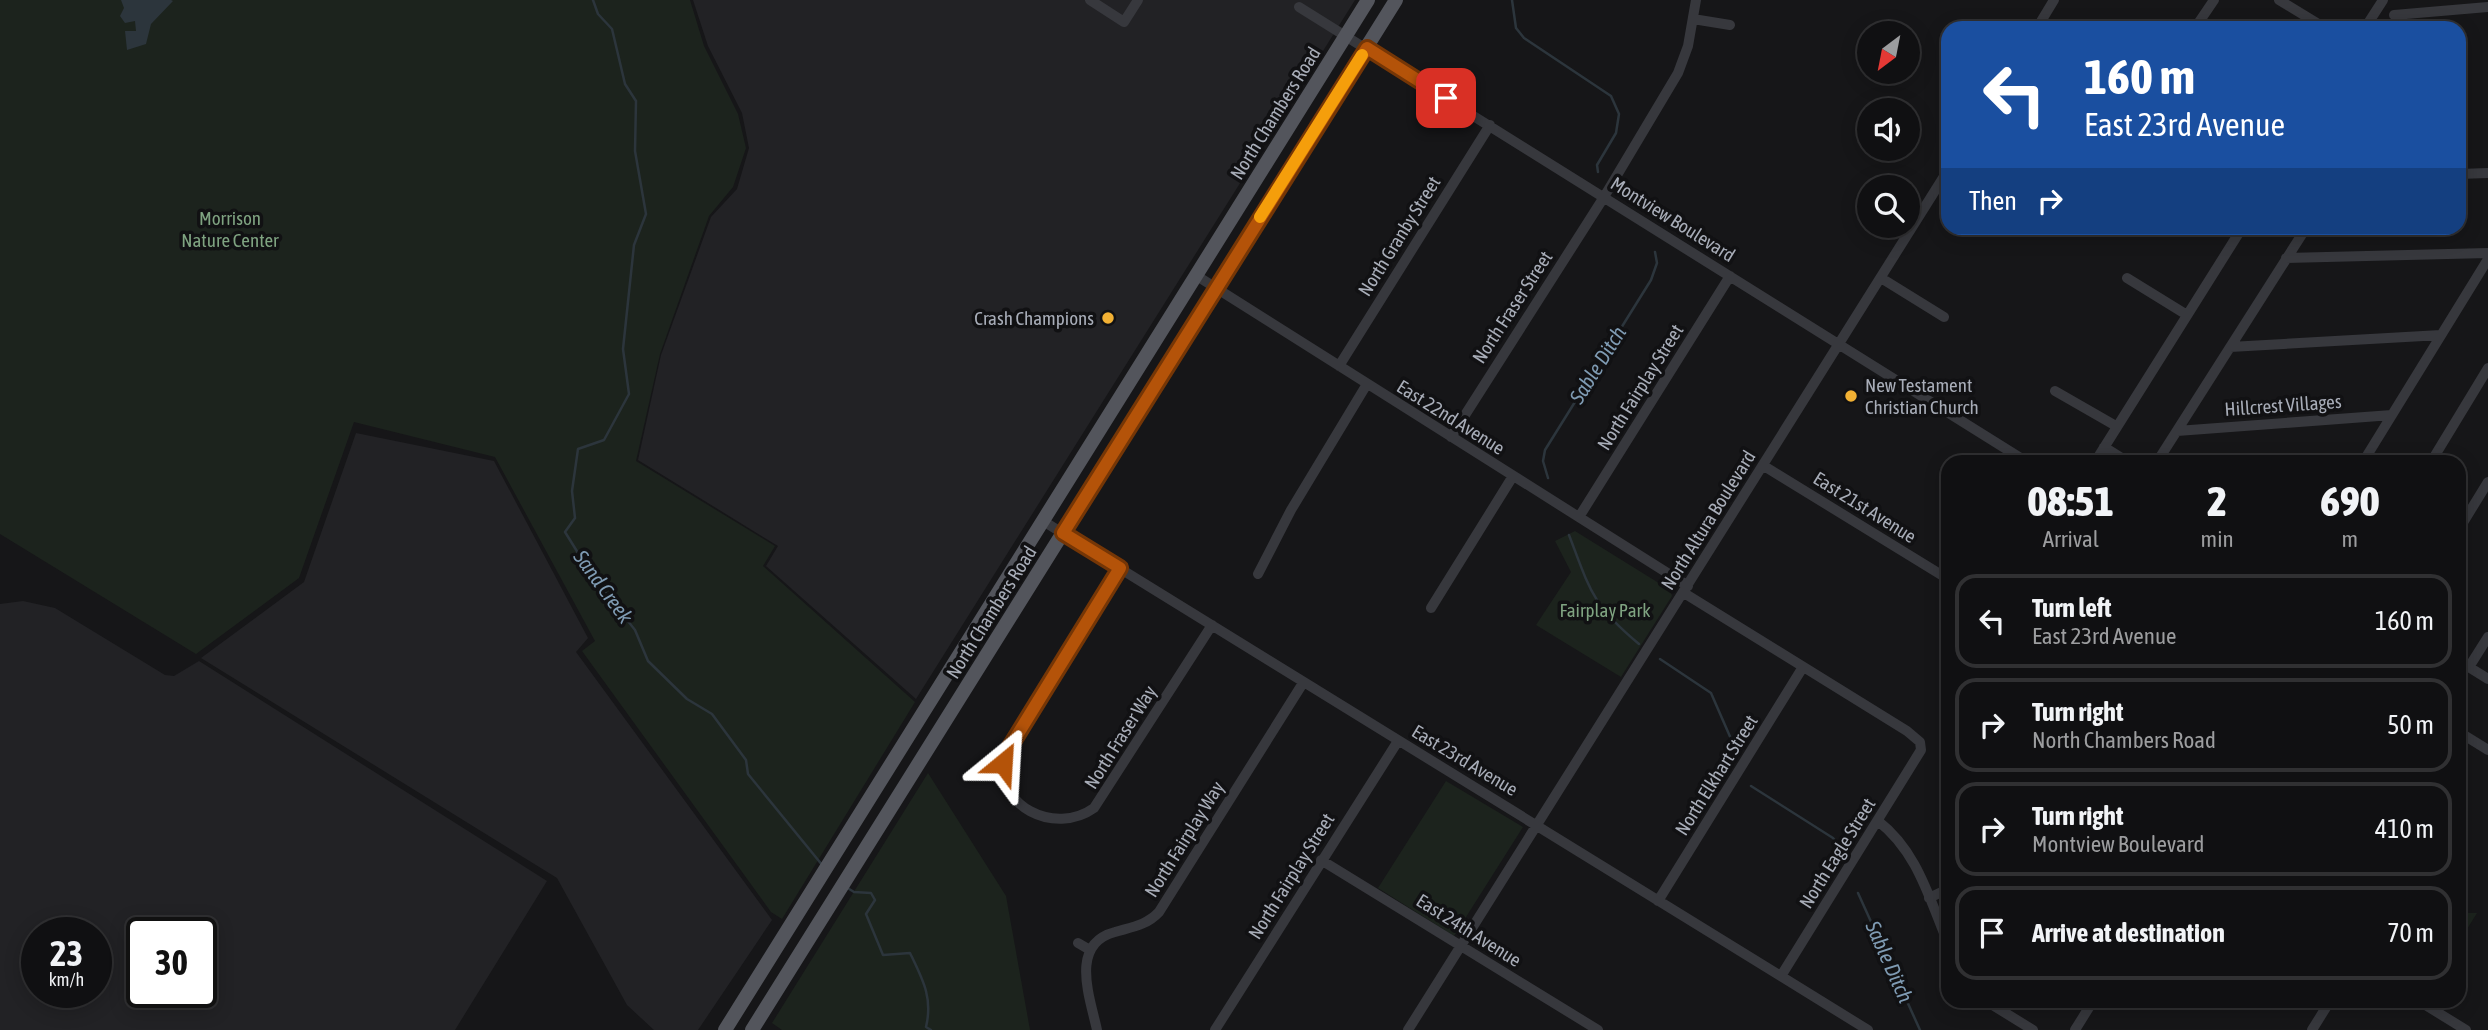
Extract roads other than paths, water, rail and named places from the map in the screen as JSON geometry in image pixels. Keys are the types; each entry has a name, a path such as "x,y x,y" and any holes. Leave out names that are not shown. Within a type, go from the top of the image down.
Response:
{"main road":[{"name":"North Chambers Road","path":"725,1030 1368,0"},
{"name":"North Chambers Road","path":"752,1030 1396,0"},
{"path":"752,987 772,999"}],"street":[{"path":"1090,0 1124,22 1138,0"},
{"name":"North Fraser Street","path":"1451,437 1604,197 1683,62 1696,0"},
{"path":"2041,21 2054,0"},
{"path":"2200,21 2214,0"},
{"path":"2279,0 2314,21"},
{"path":"2370,21 2383,0"},
{"path":"2441,11 2448,0"},
{"name":"Montview Boulevard","path":"1299,6 2016,455"},
{"path":"2394,15 2488,7"},
{"path":"1693,19 1730,25"},
{"name":"North Granby Street","path":"1339,366 1490,125"},
{"path":"2466,174 2488,173"},
{"name":"North Altura Boulevard","path":"1408,1030 1941,181"},
{"path":"2099,455 2238,235"},
{"name":"Hillcrest Villages","path":"2162,455 2302,235"},
{"path":"2287,258 2488,253"},
{"path":"2367,455 2488,259"},
{"name":"East 22nd Avenue","path":"1197,276 1579,517 1803,667 1918,738 1921,747"},
{"name":"North Fairplay Street","path":"1579,517 1730,276"},
{"path":"1881,278 1944,317"},
{"path":"2127,278 2187,315"},
{"path":"2230,347 2441,335"},
{"path":"2435,455 2488,369"},
{"path":"1258,574 1292,510 1367,384"},
{"path":"2055,391 2116,426"},
{"name":"Hillcrest Villages","path":"2177,431 2392,415"},
{"path":"2104,447 2117,455"},
{"name":"East 21st Avenue","path":"1763,466 1941,575"},
{"path":"1431,608 1513,476"},
{"path":"2466,518 2488,482"},
{"name":"East 23rd Avenue","path":"1043,521 1868,1030"},
{"name":"North Fraser Way","path":"1120,568 1005,755 1003,771 1008,788 1031,810 1046,818 1063,821 1085,815 1094,808 1212,625"},
{"path":"2469,667 2488,638"},
{"path":"2466,665 2488,679"},
{"name":"North Elkhart Street","path":"1658,901 1803,667"},
{"name":"North Fairplay Way","path":"1090,950 1106,935 1144,924 1159,912 1303,682"},
{"path":"2466,736 2488,750"},
{"name":"North Fairplay Street","path":"1215,1030 1398,741"},
{"name":"North Eagle Street","path":"1781,976 1921,747"},
{"path":"1878,821 1903,843 1941,927"},
{"name":"East 24th Avenue","path":"1321,860 1598,1030"},
{"path":"1928,898 1941,892"},
{"path":"1078,943 1090,950 1085,970 1097,1030"},
{"path":"2000,1008 2032,1030"},
{"path":"2075,1030 2089,1008"},
{"path":"2312,1030 2326,1008"},
{"path":"2430,1008 2466,1030"}],"waterway":[{"name":"Sand Creek","path":"593,0 598,14 612,29 625,84 636,101 635,151 646,214 634,245 623,349 629,394 604,440 578,449 572,491 575,518 565,532 593,577 635,630 648,661 687,699 712,714 746,760 748,774 823,866"},
{"name":"Sable Ditch","path":"1512,0 1516,28 1524,38 1611,96 1619,114 1616,133 1597,165 1598,172"},
{"name":"Sable Ditch","path":"1548,478 1543,461 1545,450 1651,280 1657,263 1655,252"},
{"name":"Sable Ditch","path":"1569,535 1594,596 1611,618 1639,644"},
{"name":"Sable Ditch","path":"1660,659 1711,693 1735,748"},
{"name":"Sable Ditch","path":"1751,786 1833,838 1843,850"},
{"name":"Sand Creek","path":"846,887 854,892 871,893 875,900 866,914 883,955 910,953 925,989 928,1007 926,1027 931,1030"},
{"name":"Sable Ditch","path":"1858,893 1920,1030"}],"place":[{"name":"Crash Champions","path":"1108,318"},
{"name":"New Testament Christian Church","path":"1851,396"}],"park label":[{"name":"Morrison Nature Center","path":"230,229"},
{"name":"Fairplay Park","path":"1605,610"}]}
